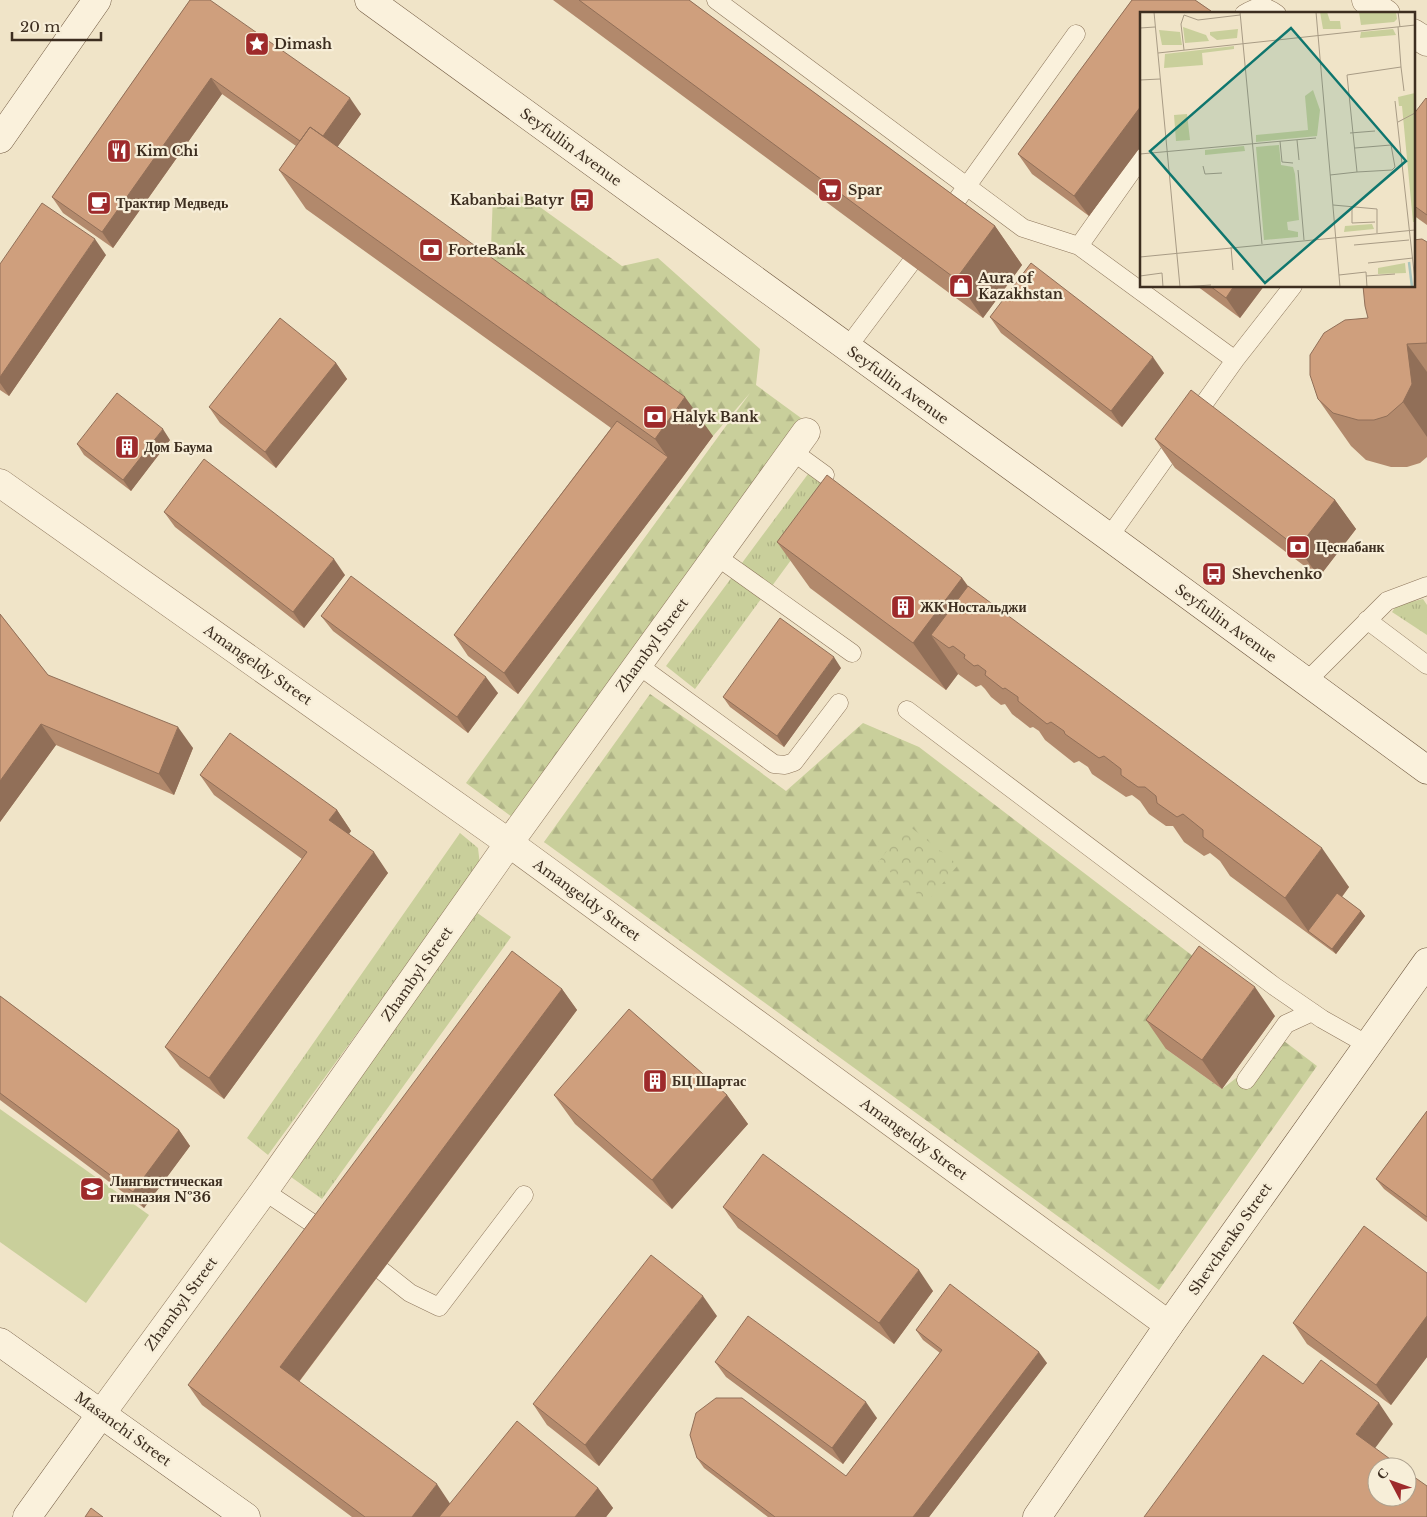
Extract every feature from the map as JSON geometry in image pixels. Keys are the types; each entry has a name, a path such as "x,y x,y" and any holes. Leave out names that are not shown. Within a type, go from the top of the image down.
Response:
{"street":[{"path":"0,139 97,0"},
{"name":"Seyfullin Avenue","path":"369,0 1427,770"},
{"path":"1366,0 1383,12"},
{"path":"1414,34 1427,42"},
{"name":"Zhambyl Street","path":"27,1517 264,1191 510,843 799,441"},
{"name":"Amangeldy Street","path":"0,483 510,843 1169,1325"},
{"name":"Shevchenko Street","path":"1037,1517 1169,1325 1427,962"},
{"name":"Masanchi Street","path":"0,1342 246,1517"}],"lane":[{"path":"716,0 1023,228 1079,246 1236,360"},
{"path":"1247,12 1254,8 1267,7 1274,12"},
{"path":"949,211 1076,34"},
{"path":"1079,246 1140,159"},
{"path":"847,348 910,264"},
{"path":"1109,537 1236,360 1291,288"},
{"path":"799,441 825,475"},
{"path":"716,556 852,652"},
{"path":"1306,682 1387,601 1427,586"},
{"path":"1367,620 1427,665"},
{"path":"638,665 774,764 785,766 794,762 839,703"},
{"path":"907,710 1274,986 1312,1012 1368,1045"},
{"path":"1246,1080 1286,1024 1312,1012"},
{"path":"264,1191 330,1235"},
{"path":"382,1271 410,1294 439,1307 524,1195"}],"green space":[{"path":"493,194 526,197 622,266 658,258 760,349 756,385 801,418 512,817 466,783 750,393 713,436 490,276"},
{"path":"808,474 838,496 772,586 742,563"},
{"path":"732,577 761,599 695,689 666,666"},
{"path":"1423,599 1427,605 1427,635 1392,612 1397,605"},
{"path":"650,694 786,791 863,723 919,747 1219,976 1166,1049 1222,1089 1284,1041 1317,1066 1159,1290 544,842"},
{"path":"908,825 958,865 927,902 878,862"},
{"path":"460,833 478,848 480,865 268,1155 247,1138"},
{"path":"476,912 511,937 322,1199 291,1177"},
{"path":"0,1109 149,1215 86,1303 0,1242"}],"building":[{"path":"190,0 210,0 350,98 323,136 310,127 300,141 211,78 102,232 52,197"},
{"path":"579,0 689,0 995,226 956,279"},
{"path":"1132,0 1195,0 1211,11 1140,12 1140,107 1074,196 1018,154"},
{"path":"1426,98 1427,215 1414,206 1414,114"},
{"path":"310,127 685,397 655,439 279,170"},
{"path":"42,203 95,239 0,377 0,264"},
{"path":"1422,239 1427,242 1427,343 1407,344 1412,384 1403,402 1387,416 1374,420 1358,420 1333,413 1318,399 1310,375 1310,355 1324,333 1345,320 1368,318 1363,288 1414,288 1414,240"},
{"path":"1031,263 1153,357 1111,411 990,317"},
{"path":"1213,288 1233,288 1226,298"},
{"path":"280,318 336,363 265,452 209,407"},
{"path":"1191,390 1335,500 1298,548 1155,439"},
{"name":"Дом Баума","path":"117,393 163,429 123,480 77,444"},
{"path":"617,421 668,457 504,673 454,635"},
{"path":"204,459 334,559 293,612 164,512"},
{"path":"827,475 962,578 913,643 777,542"},
{"path":"351,576 486,677 457,717 321,616"},
{"path":"968,586 1322,848 1285,898 1203,837 1203,830 1183,814 1177,817 1157,803 1156,796 1145,787 1138,787 1121,775 1121,769 1104,756 1099,758 1051,722 1047,724 1018,701 1018,697 1005,688 1003,689 985,675 986,671 978,665 974,666 964,658 965,655 953,646 949,648 931,635"},
{"path":"0,614 48,675 178,727 159,774 41,724 0,781"},
{"path":"780,618 834,657 777,736 723,697"},
{"path":"230,733 337,810 329,820 374,852 209,1078 165,1047 307,852 200,775"},
{"path":"1337,893 1361,911 1332,949 1308,931"},
{"path":"1199,946 1255,987 1202,1060 1146,1020"},
{"path":"512,951 562,989 280,1367 437,1484 412,1517 365,1517 188,1385"},
{"path":"0,996 179,1130 133,1192 0,1093"},
{"name":"БЦ Шартас","path":"629,1009 727,1095 652,1180 554,1095"},
{"path":"1427,1111 1427,1217 1376,1179"},
{"path":"763,1154 919,1270 879,1323 723,1207"},
{"path":"1364,1226 1427,1273 1427,1316 1376,1385 1293,1323"},
{"path":"651,1255 703,1296 585,1445 533,1404"},
{"path":"950,1284 1039,1352 913,1517 775,1517 697,1458 690,1435 696,1413 716,1398 742,1398 846,1476 942,1350 916,1330"},
{"path":"748,1316 866,1402 832,1448 715,1362"},
{"path":"1263,1355 1303,1384 1321,1360 1379,1403 1356,1434 1387,1457 1367,1457 1367,1507 1417,1507 1417,1479 1427,1486 1427,1517 1144,1517"},
{"path":"517,1421 598,1488 575,1517 439,1517"},
{"path":"91,1508 103,1517 85,1517"}],"place":[{"name":"Dimash","path":"257,44"},
{"name":"Kim Chi","path":"119,151"},
{"name":"Spar","path":"830,190"},
{"name":"Kabanbai Batyr","path":"582,200"},
{"name":"Трактир Медведь","path":"99,203"},
{"name":"ForteBank","path":"431,250"},
{"name":"Aura of Kazakhstan","path":"961,286"},
{"name":"Halyk Bank","path":"655,417"},
{"name":"Дом Баума","path":"127,447"},
{"name":"Цеснабанк","path":"1298,547"},
{"name":"Shevchenko","path":"1214,574"},
{"name":"ЖК Ностальджи","path":"903,607"},
{"name":"БЦ Шартас","path":"655,1081"},
{"name":"Лингвистическая гимназия №36","path":"92,1189"}]}
